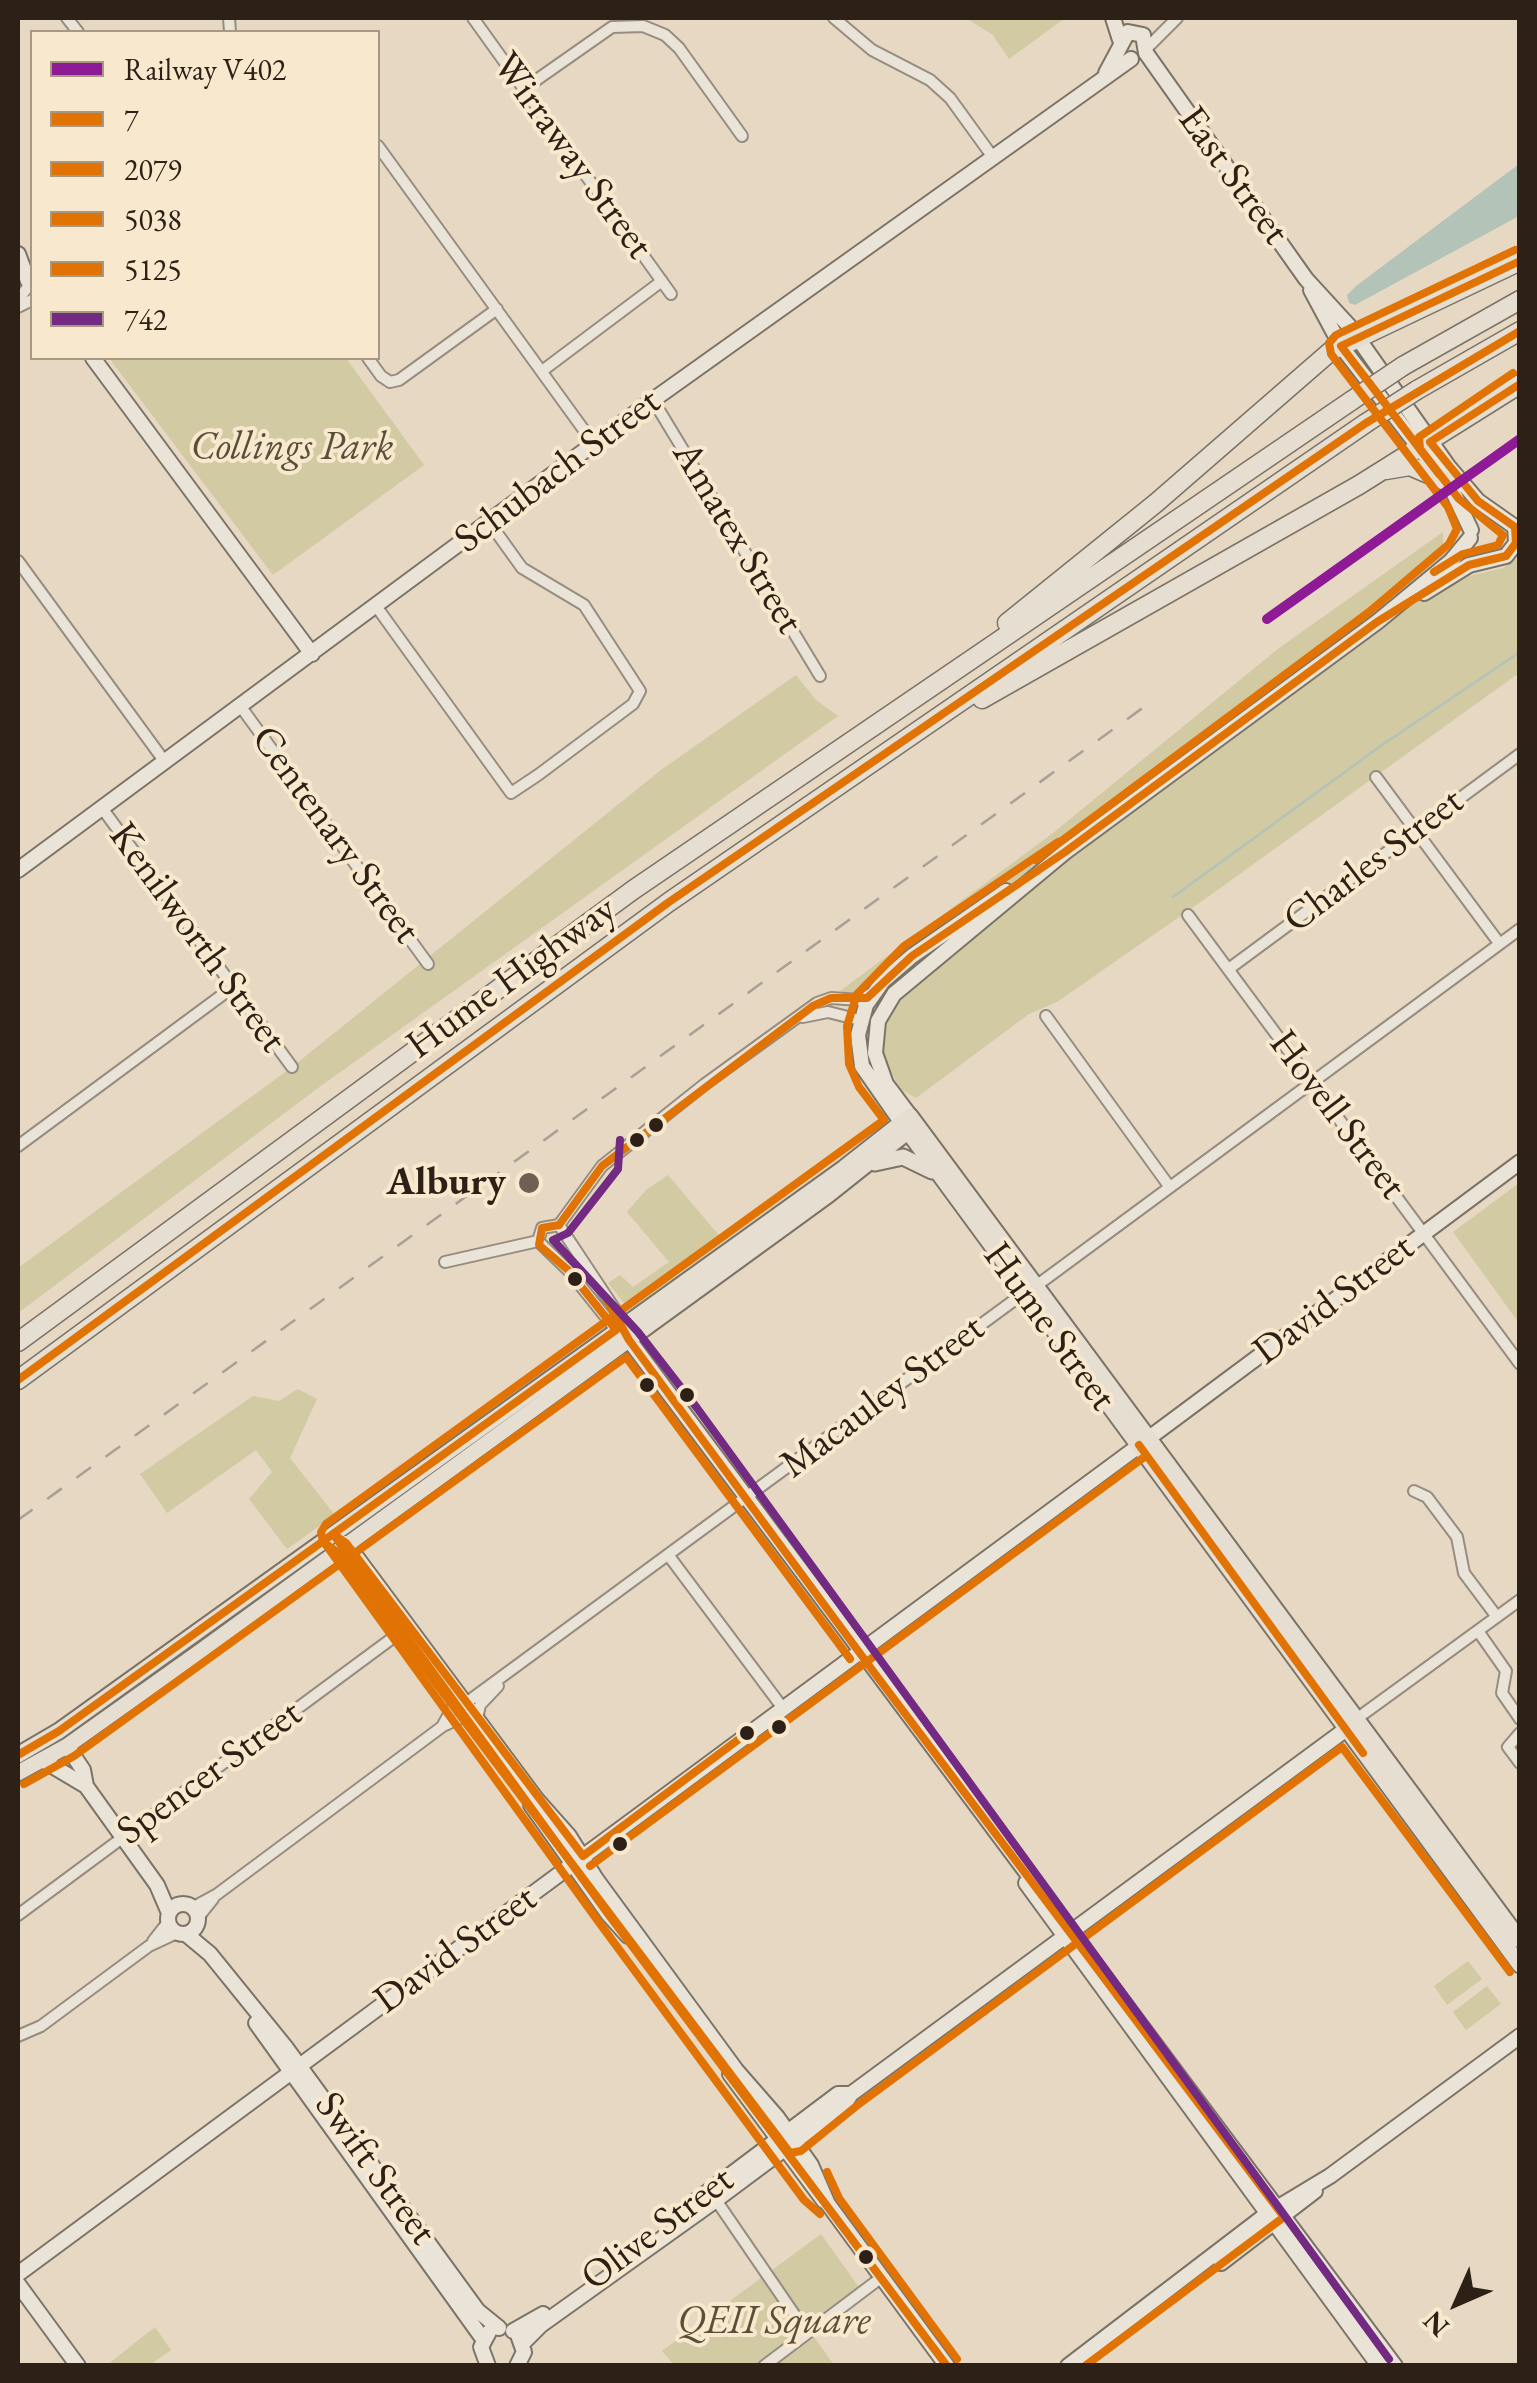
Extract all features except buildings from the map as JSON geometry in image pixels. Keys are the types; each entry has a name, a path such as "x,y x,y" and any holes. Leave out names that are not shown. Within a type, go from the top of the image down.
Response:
{"highway":[{"path":"820,765 855,734 1085,561 1349,341 1520,261"},
{"name":"Hume Highway","path":"18,1342 618,901 1403,366 1520,300"},
{"name":"Hume Highway","path":"18,1380 724,864 1366,423 1520,331"},
{"path":"724,864 968,707 1385,470 1520,384"},
{"path":"1385,470 1410,466 1444,481"}],"main road":[{"path":"865,1168 909,1123"},
{"path":"18,1773 67,1746 909,1123"},
{"name":"Hume Street","path":"909,1123 946,1184 1030,1289"},
{"name":"Hume Street","path":"909,1123 1350,1725 1520,1965"},
{"path":"623,1331 865,1168 889,1157 913,1159 946,1184"},
{"path":"18,1755 339,1542"},
{"name":"Hume Street","path":"1350,1725 1520,1940"},
{"path":"43,1741 67,1746"}],"street":[{"name":"Wirraway Street","path":"473,18 672,294"},
{"path":"834,18 872,50 940,89 992,156"},
{"name":"East Street","path":"1116,18 1424,445 1470,534"},
{"name":"Schubach Street","path":"18,870 653,400 1102,79 1134,46 1172,21"},
{"path":"525,88 612,26 643,26 665,35 678,48 742,136"},
{"path":"380,149 594,444"},
{"path":"18,252 27,293"},
{"path":"542,371 662,282"},
{"path":"370,360 390,382 399,380 496,309"},
{"path":"94,360 312,654"},
{"name":"Amatex Street","path":"653,400 820,676"},
{"name":"East Street","path":"1424,445 1469,492 1498,514"},
{"path":"559,1225 602,1166 796,1019 826,999 863,999 929,944 1064,852 1377,622 1451,561 1479,518 1520,508"},
{"path":"1377,622 1469,565 1512,550 1518,532 1498,514"},
{"path":"376,606 510,796 643,696 584,605 522,568 489,522"},
{"path":"1470,534 1476,552 1490,560"},
{"path":"18,560 165,762"},
{"name":"Centenary Street","path":"241,706 428,964"},
{"name":"Charles Street","path":"1230,968 1520,754"},
{"path":"1376,776 1499,943"},
{"name":"Kenilworth Street","path":"102,808 292,1067"},
{"path":"909,1123 878,1066 876,1026 894,994 1064,852"},
{"name":"Hovell Street","path":"1188,915 1520,1364"},
{"name":"Macauley Street","path":"18,2036 41,2026 747,1498 1520,928"},
{"path":"860,1020 896,980 953,945"},
{"path":"882,981 860,1020 858,1044 864,1070 909,1123"},
{"path":"18,1146 233,987"},
{"path":"796,1019 828,1012 860,1020"},
{"path":"1046,1016 1170,1186"},
{"name":"David Street","path":"18,2274 1520,1162"},
{"path":"538,1241 546,1225 559,1225"},
{"path":"559,1225 623,1331 1276,2216 1380,2366"},
{"path":"550,1253 559,1252 567,1240"},
{"path":"538,1241 623,1331"},
{"path":"445,1262 538,1241"},
{"path":"1414,1491 1428,1497 1458,1538 1464,1572 1497,1617"},
{"path":"339,1542 706,2029 785,2141 811,2166 828,2204 947,2366"},
{"path":"669,1556 782,1707"},
{"name":"Olive Street","path":"481,2356 642,2246 851,2094 1520,1600"},
{"name":"Spencer Street","path":"18,1915 405,1629"},
{"path":"1478,1631 1506,1671 1502,1694 1520,1718"},
{"name":"Macauley Street","path":"466,1710 478,1708 501,1681"},
{"path":"1520,1734 1508,1747 1520,1764"},
{"name":"Swift Street","path":"67,1746 86,1786 355,2152 478,2310 512,2334"},
{"name":"Swift Street","path":"44,1761 86,1786"},
{"path":"1068,2366 1520,2036"},
{"name":"Olive Street","path":"642,2246 716,2200 785,2141"},
{"name":"Swift Street","path":"355,2152 481,2356"},
{"path":"716,2200 807,2333"},
{"path":"1276,2216 1395,2366"},
{"path":"764,2366 882,2278"},
{"path":"1084,2366 1187,2282"},
{"path":"18,2284 78,2366"},
{"path":"512,2334 521,2364"}],"green space":[{"path":"966,18 1065,18 1009,59 993,35"},
{"name":"Collings Park","path":"111,360 347,360 424,465 273,575"},
{"path":"1443,532 1443,548 1469,576 1503,568 1516,559 1519,673 1205,899 1057,1002 1029,1014 916,1098 900,1089 882,1053 882,1028 893,1004 840,991 1053,833 1279,648"},
{"path":"796,675 816,700 838,716 318,1088 18,1313 18,1268 292,1067 661,770"},
{"path":"668,1175 722,1239 627,1307 608,1283 620,1275 633,1287 669,1262 627,1212 646,1190"},
{"path":"1519,1183 1519,1323 1453,1232"},
{"path":"298,1389 317,1399 290,1458 335,1515 287,1549 249,1499 272,1472 256,1450 167,1513 140,1474 253,1396 279,1401"},
{"path":"1468,1961 1482,1979 1447,2005 1434,1986"},
{"path":"1487,1986 1501,2004 1466,2030 1453,2012"},
{"name":"QEII Square","path":"821,2234 866,2297 814,2337 834,2365 674,2365 662,2351"},
{"path":"155,2327 171,2350 150,2365 107,2365"}],"shaded area":[{"path":"1519,164 1519,216 1355,305 1349,303 1347,295 1356,286"}],"waterway":[{"path":"1173,897 1382,745 1520,652"}],"railway":[{"path":"18,1520 1155,699"}],"rail line":[{"name":"V402","path":"1267,619 1520,439"}],"transit line":[{"name":"5038","path":"1036,860 1369,612 1449,544 1457,529 1448,507 1331,354 1329,343 1336,335 1515,250"},
{"name":"7","path":"1439,474 1341,346 1520,261"},
{"name":"5125","path":"18,1380 669,902 1366,423 1520,331"},
{"name":"5038","path":"1434,572 1463,554 1498,545 1503,535 1459,499 1420,449 1419,437 1513,373"},
{"name":"7","path":"559,1225 602,1166 813,1006 831,998 867,998 912,956 1065,852 1377,622 1469,565 1506,556 1516,543 1515,527 1478,501 1430,442 1520,384"},
{"name":"5038","path":"820,2214 804,2200 598,1921 323,1541 321,1532 326,1524 884,1120 859,1087 849,1064 847,1026 857,994 904,946 1058,842"},
{"name":"742","path":"620,1140 618,1169 568,1233 553,1240 638,1332 697,1408 1389,2359"},
{"name":"7","path":"559,1225 542,1228 539,1245 568,1270 616,1330 333,1534 608,1914 947,2366"},
{"name":"7","path":"607,1300 629,1340 873,1671 1284,2217 1085,2366"},
{"name":"2079","path":"24,1784 74,1756 626,1357 850,1659"},
{"name":"2079","path":"1139,1445 1363,1753"},
{"name":"2079","path":"590,1866 1143,1458"},
{"name":"5125","path":"333,1534 346,1543 583,1856 747,1733"},
{"name":"5125","path":"18,1755 59,1731 333,1534"},
{"name":"2079","path":"326,1544 337,1552 790,2153 801,2151 1342,1747 1510,1972"},
{"name":"5038","path":"827,2172 839,2198 957,2359"}],"place":[{"name":"Albury","path":"529,1183"}]}
